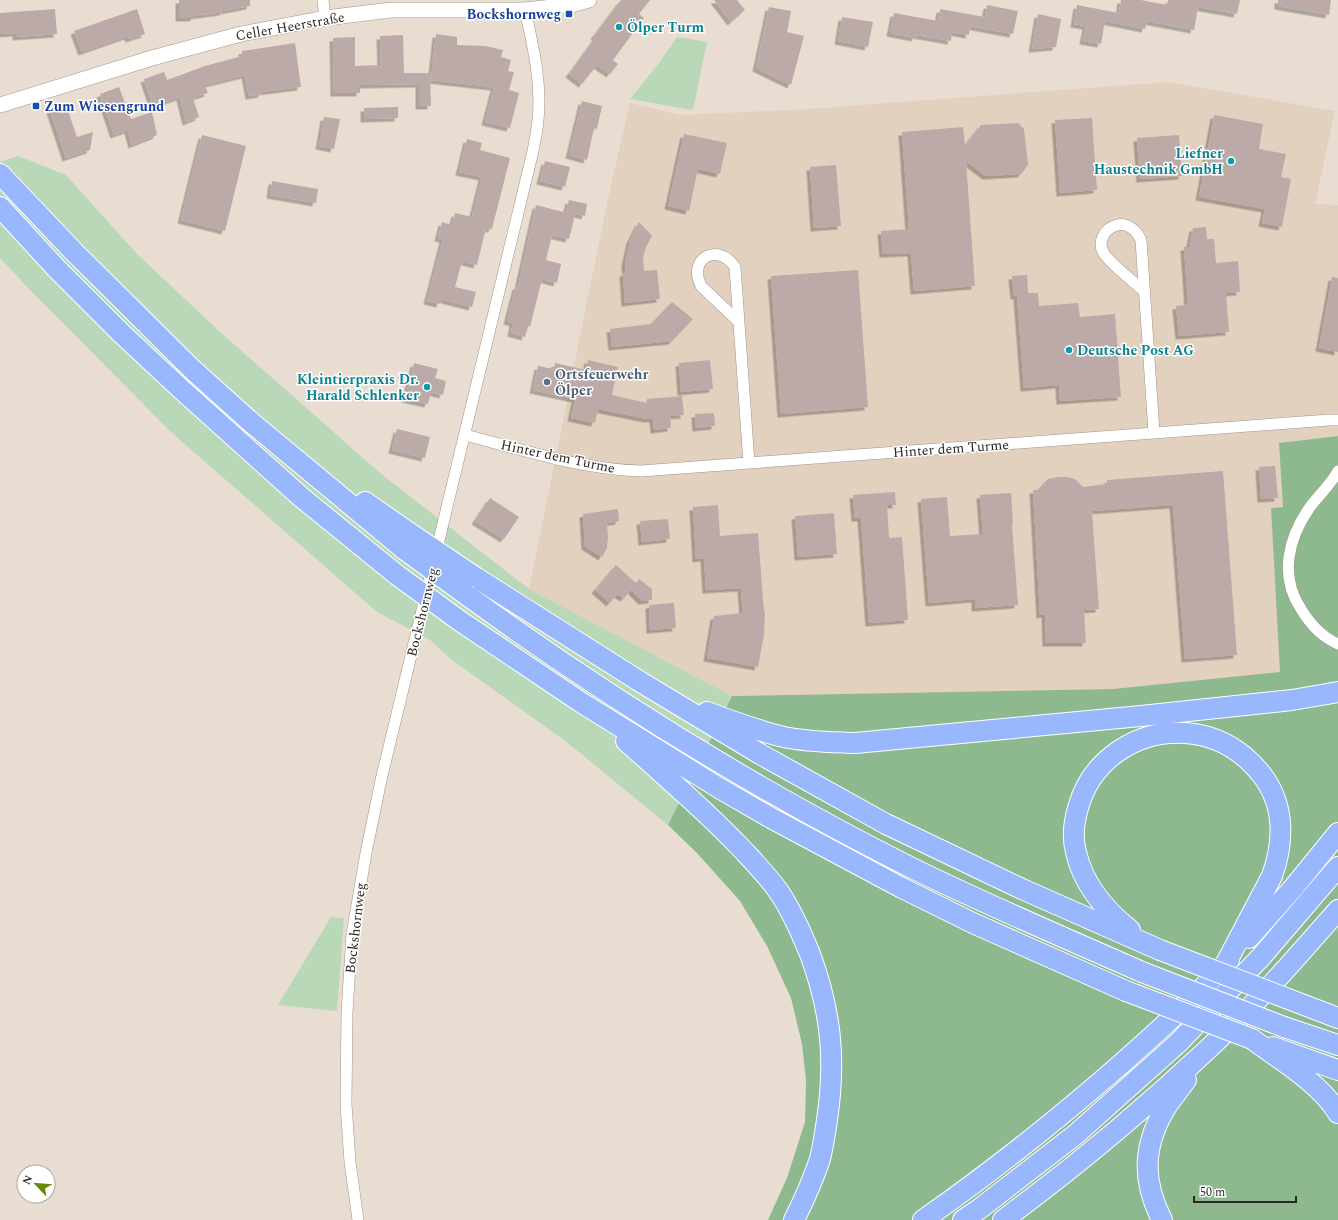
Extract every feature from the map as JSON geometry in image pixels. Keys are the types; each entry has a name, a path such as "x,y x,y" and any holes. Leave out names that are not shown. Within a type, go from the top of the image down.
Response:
{"highway":[{"path":"0,174 74,252 172,350 252,423 408,542 468,596 518,633 634,710 740,775 924,874 986,904 1142,972 1284,1027 1338,1045"},
{"path":"0,208 56,268 110,322 182,390 301,497 397,575 460,621 582,703 719,788 771,818 902,888 975,924 1126,991 1252,1040 1338,1070"},
{"path":"408,542 474,577 639,681 760,754 886,824 1022,889 1160,950 1338,1018"},
{"path":"639,681 688,704 736,723 784,737 818,742 848,743 1141,716 1292,700 1338,692"},
{"path":"582,703 718,824 758,866 778,890 792,913 804,940 822,992 828,1019 832,1074 830,1098 820,1158 794,1220"},
{"path":"1160,950 1120,922 1091,889 1075,852 1074,839 1076,814 1084,790 1098,768 1129,744 1153,735 1166,733 1207,736 1234,748 1245,757 1264,778 1272,791 1280,819 1280,848 1272,876 1225,965"},
{"path":"923,1220 1002,1163 1081,1099 1164,1026 1225,965 1294,887 1338,833"},
{"path":"963,1220 1075,1135 1178,1043 1261,957 1338,867"},
{"path":"1003,1220 1051,1185 1104,1142 1208,1049 1280,977 1338,910"},
{"path":"1252,1040 1311,1082 1324,1094 1338,1113"},
{"path":"1162,1220 1153,1203 1148,1182 1147,1163 1150,1143 1157,1124 1168,1104 1208,1049"}],"main road":[{"name":"Celler Heerstraße","path":"0,105 152,58 241,34 326,18 391,10 525,10 571,5 589,0"}],"street":[{"path":"323,0 326,18"},
{"name":"Bockshornweg","path":"358,1220 350,1162 346,1104 347,1012 352,934 366,853 381,780 533,151 538,120 538,77 536,60 525,10"},
{"path":"1144,291 1109,259 1103,251 1101,244 1103,237 1107,230 1113,226 1121,224 1129,226 1137,232 1141,240 1154,433"},
{"path":"739,322 701,286 697,271 705,256 715,254 722,256 730,260 735,267 739,322 748,463"},
{"name":"Hinter dem Turme","path":"465,436 570,462 620,470 641,471 1338,420"},
{"path":"1338,471 1309,509 1297,530 1290,548 1288,568 1290,585 1296,603 1308,621 1322,635 1338,644"}],"shaded area":[{"path":"1168,82 1335,111 1315,204 1338,205 1338,436 1279,443 1283,507 1271,508 1281,672 1113,689 732,696 529,589 608,198 630,103 681,115 807,109"}],"green space":[{"path":"677,37 707,42 693,110 630,99 659,63"},
{"path":"18,156 66,175 137,254 219,331 380,473 529,589 732,696 668,825 564,740 452,660 430,640 377,612 172,433 32,292 0,258 0,162"},
{"path":"1338,436 1338,1220 768,1220 787,1178 805,1122 806,1080 802,1044 791,998 767,946 740,901 697,853 668,825 732,696 1113,689 1280,672 1271,508 1283,507 1279,443"},
{"path":"331,917 344,918 337,1011 278,1005"}],"building":[{"path":"179,0 250,0 250,6 194,16 194,18 179,18"},
{"path":"621,0 650,0 639,14 644,18 613,60 618,64 610,74 597,65 582,84 569,74 596,37 594,36"},
{"path":"714,0 737,0 745,10 731,22"},
{"path":"1121,0 1141,0 1167,5 1168,0 1240,0 1237,14 1198,7 1194,30 1147,21 1145,29 1105,21 1101,44 1083,41 1086,26 1074,24 1077,5 1119,13"},
{"path":"1278,0 1331,0 1329,15 1278,6"},
{"path":"987,5 1018,11 1013,34 970,26 969,35 952,32 951,41 916,35 915,38 890,33 894,13 938,21 940,9 985,17"},
{"path":"769,7 791,11 787,32 804,36 791,85 756,68"},
{"path":"55,9 57,34 16,37 16,33 0,34 0,13"},
{"path":"137,9 145,34 129,39 128,36 82,52 74,31"},
{"path":"1038,14 1061,19 1056,47 1032,49"},
{"path":"842,17 873,22 868,47 838,41"},
{"path":"436,34 457,37 457,45 485,46 503,50 501,57 511,60 508,71 514,72 509,90 519,93 510,128 485,122 494,87 431,80"},
{"path":"403,35 404,73 430,73 431,106 419,106 419,84 360,85 360,93 334,93 333,38 355,37 355,66 381,65 380,36"},
{"path":"295,43 301,87 261,92 262,94 249,96 245,75 205,85 208,93 193,98 199,117 186,122 180,97 153,106 144,79 164,72 167,80 205,66 242,56 242,51"},
{"path":"119,87 131,119 152,112 157,135 132,145 128,130 114,135 100,94"},
{"path":"582,101 602,106 597,129 594,128 587,160 569,155"},
{"path":"66,105 77,137 93,132 90,150 66,158 50,110"},
{"path":"398,107 398,118 364,119 364,108"},
{"name":"Liefner Haustechnik GmbH","path":"1214,115 1263,124 1259,149 1286,154 1281,177 1291,179 1282,227 1262,223 1265,209 1199,197"},
{"path":"324,117 340,119 334,149 319,146"},
{"path":"1092,118 1097,190 1060,193 1055,120"},
{"path":"1018,123 1024,129 1028,165 1021,174 986,176 966,161 975,286 914,291 911,253 883,254 881,231 909,229 902,132 963,127 965,146 981,125"},
{"path":"684,134 727,143 720,174 698,169 689,211 668,206"},
{"path":"202,135 246,146 225,231 181,220"},
{"path":"1179,135 1182,176 1140,179 1137,138"},
{"path":"467,139 482,143 480,150 510,158 492,229 486,228 477,265 462,261 455,287 476,292 472,307 441,299 440,304 427,301 443,239 438,238 442,222 452,225 455,213 472,217 482,177 459,172"},
{"path":"545,161 570,167 565,187 540,181"},
{"path":"836,165 841,226 814,228 810,167"},
{"path":"272,181 318,189 316,203 270,195"},
{"path":"569,200 587,204 585,216 566,211"},
{"path":"536,205 575,215 569,239 552,235 546,260 561,264 557,283 542,279 530,327 528,326 525,337 511,333 513,323 507,321 516,286 518,286"},
{"path":"639,222 652,236 646,247 643,258 644,271 657,270 660,299 625,303 623,273 626,273 625,263 630,240"},
{"path":"1206,227 1207,239 1214,239 1216,263 1238,261 1240,292 1226,293 1229,332 1179,336 1176,306 1188,305 1184,247 1189,247 1193,228"},
{"path":"858,270 868,407 781,414 771,276"},
{"name":"Deutsche Post AG","path":"1027,275 1028,293 1038,293 1039,306 1078,303 1080,317 1115,314 1121,397 1060,401 1059,385 1024,388 1017,296 1014,296 1012,276"},
{"path":"1332,277 1338,278 1338,352 1319,348"},
{"path":"672,302 693,319 672,341 612,347 610,329 651,324"},
{"path":"588,360 618,367 612,395 647,403 647,399 682,396 684,415 670,416 671,428 654,430 653,419 598,409 595,423 571,418 575,399 533,390 538,366 554,369 555,363 586,370"},
{"path":"710,360 713,389 681,392 679,363"},
{"name":"Kleintierpraxis Dr. Harald Schlenker","path":"414,363 438,369 435,378 446,381 443,395 431,392 428,404 405,399"},
{"path":"714,413 715,426 696,428 695,414"},
{"path":"397,429 430,437 425,458 392,450"},
{"path":"1275,466 1278,498 1261,499 1259,467"},
{"path":"1223,471 1237,655 1185,659 1173,505 1092,511 1099,609 1084,610 1086,643 1046,643 1045,614 1040,615 1033,490 1038,490 1048,479 1058,477 1075,479 1083,487 1107,484 1107,480"},
{"path":"895,492 896,505 887,505 889,538 902,537 908,620 869,623 861,518 855,518 853,495"},
{"path":"1011,493 1018,605 975,608 975,599 929,603 921,499 947,497 950,536 983,534 980,495"},
{"path":"490,498 519,517 504,539 475,521"},
{"path":"718,505 720,536 758,533 765,612 764,635 758,667 707,658 714,616 743,613 741,588 706,590 704,558 696,559 693,507"},
{"path":"618,509 619,521 607,523 607,548 602,557 585,546 583,514"},
{"path":"834,513 837,554 798,557 795,516"},
{"path":"668,519 670,539 642,542 640,521"},
{"path":"616,565 636,583 639,579 652,589 652,600 642,601 631,590 624,598 617,594 610,603 595,590"},
{"path":"674,603 676,628 650,630 649,605"}],"place":[{"name":"Bockshornweg","path":"569,14"},
{"name":"Ölper Turm","path":"619,27"},
{"name":"Zum Wiesengrund","path":"36,106"},
{"name":"Liefner Haustechnik GmbH","path":"1231,161"},
{"name":"Deutsche Post AG","path":"1069,350"},
{"name":"Ortsfeuerwehr Ölper","path":"547,382"},
{"name":"Kleintierpraxis Dr. Harald Schlenker","path":"427,387"}]}
